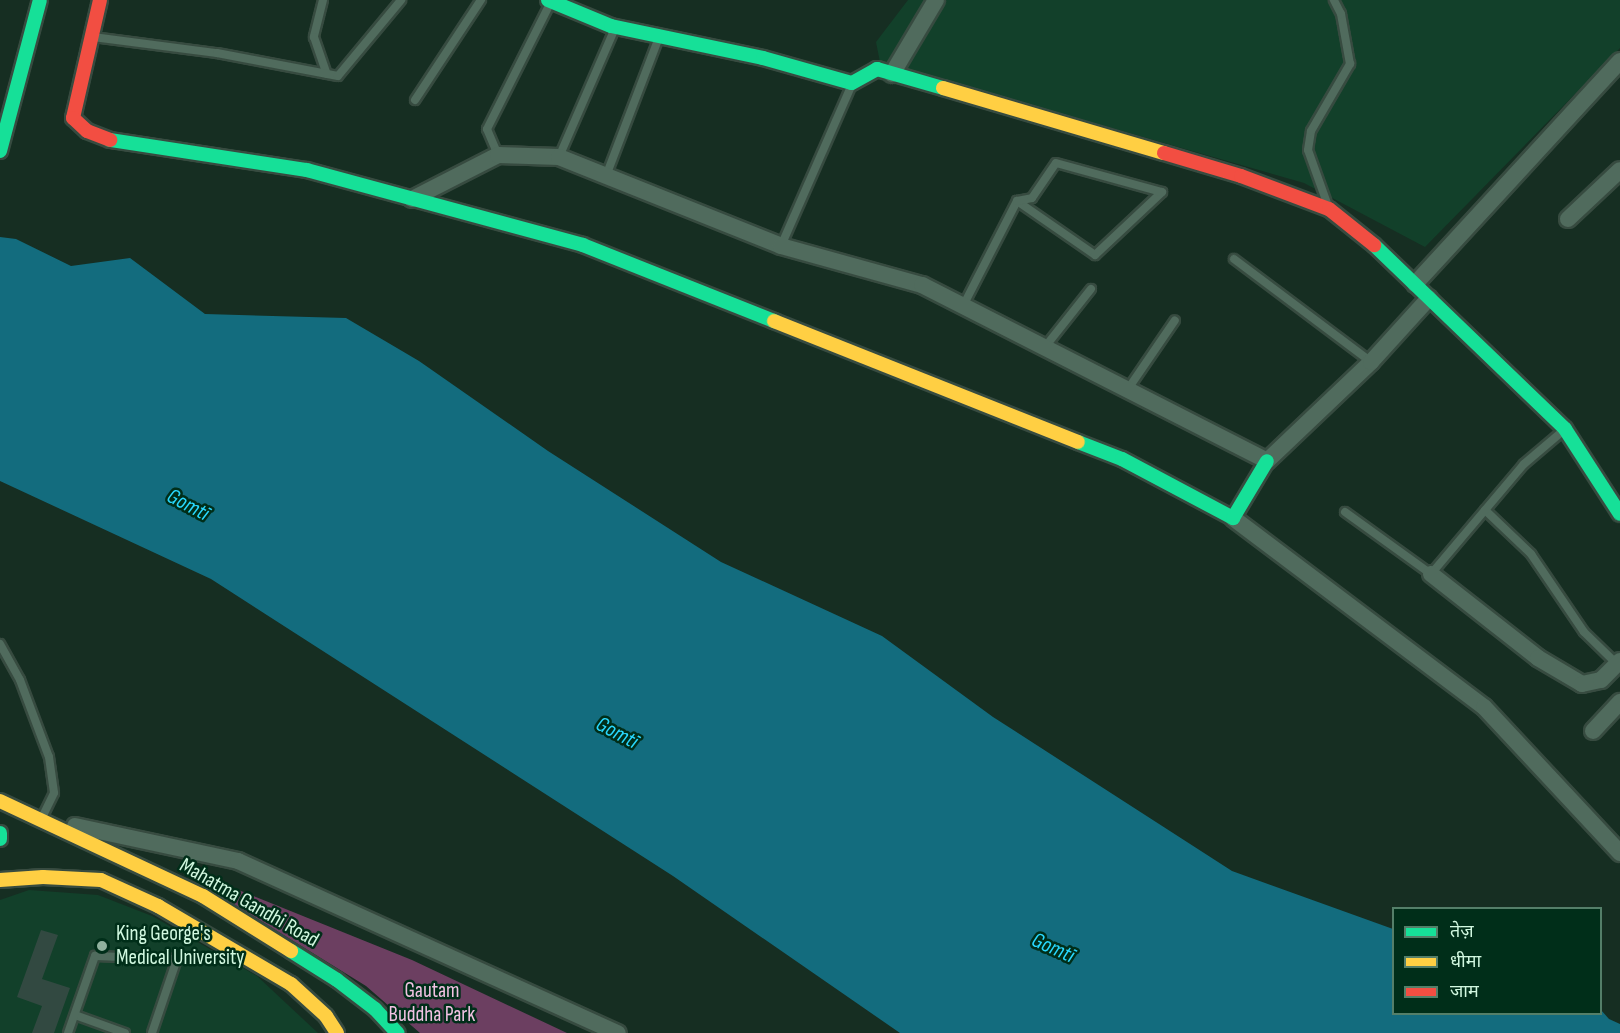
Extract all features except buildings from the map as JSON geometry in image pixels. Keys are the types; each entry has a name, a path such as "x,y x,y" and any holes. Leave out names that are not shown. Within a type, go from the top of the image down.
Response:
{"street":[{"path":"0,151 40,0"},
{"path":"100,0 75,101 73,118 87,132 115,142 307,170 583,245 1122,459 1233,518 1484,707 1620,853"},
{"path":"892,74 936,0"},
{"path":"550,1 615,27 763,58 852,83 877,69 1241,176 1329,209 1379,249 1565,429 1620,514"},
{"path":"1415,284 1620,61"},
{"path":"412,199 498,155 559,157 781,246 922,285 1267,461"},
{"path":"1568,219 1620,170"},
{"path":"1233,518 1267,461 1371,362 1429,298"},
{"path":"1431,574 1538,658 1582,684 1600,680 1618,663"},
{"path":"1593,731 1620,702"},
{"name":"Mahatma Gandhi Road","path":"0,801 203,896 337,980 375,1010 397,1033"},
{"path":"42,819 238,861 618,1033"},
{"path":"0,833 0,839"},
{"path":"0,880 43,877 101,880 139,897 291,984 326,1016 337,1033"}],"lane":[{"path":"323,0 314,37 327,74"},
{"path":"92,37 217,53 338,76 401,0"},
{"path":"415,100 482,0"},
{"path":"1329,209 1308,150 1311,132 1350,64 1341,14 1334,0"},
{"path":"498,155 487,129 550,1"},
{"path":"559,157 615,27"},
{"path":"606,176 659,36"},
{"path":"781,246 852,83"},
{"path":"1056,163 1162,192 1095,255 1017,201 1032,198 1056,163"},
{"path":"963,306 1017,201"},
{"path":"1234,259 1371,362"},
{"path":"1045,347 1091,289"},
{"path":"1128,389 1175,320"},
{"path":"1345,512 1431,574 1524,464 1565,429"},
{"path":"1485,510 1531,554 1584,632 1618,663"},
{"path":"0,644 21,680 49,757 54,793 42,819"},
{"path":"68,1033 95,956 177,959 152,1033"},
{"path":"75,1014 125,1033"}],"shaded area":[{"path":"908,0 1620,0 1620,48 1425,247 1304,183 880,62 876,42"},
{"name":"King George's Medical University","path":"29,890 98,895 152,916 257,976 318,1033 0,1033 0,900"}],"green space":[{"name":"Gautam Buddha Park","path":"236,889 412,960 567,1033 420,1033 366,986 227,900"}],"water":[{"name":"Gomtī","path":"0,237 16,239 71,266 130,258 205,314 346,318 419,361 548,451 721,562 882,636 993,717 1232,871 1392,929 1392,1015 1602,1015 1602,1011 1609,1019 1620,1024 1620,1033 900,1033 673,876 211,579 0,481"}],"traffic: fast":[{"path":"0,151 40,0"},
{"path":"548,0 611,26 763,58 852,83 877,69 943,88"},
{"path":"110,140 307,170 583,245 774,321"},
{"path":"1374,245 1565,429 1620,514"},
{"path":"1078,442 1122,459 1233,518 1267,461"},
{"path":"0,833 0,839"},
{"path":"291,951 337,980 375,1009 397,1033"}],"traffic: slow":[{"path":"943,88 1164,153"},
{"path":"774,321 1078,442"},
{"path":"0,801 203,896 291,951"},
{"path":"0,880 43,877 101,880 158,906 291,984 326,1016 337,1033"}],"traffic: jam":[{"path":"100,0 73,118 87,131 110,140"},
{"path":"1164,153 1241,176 1329,209 1374,245"}],"place":[{"name":"King George's Medical University","path":"102,946"}]}
